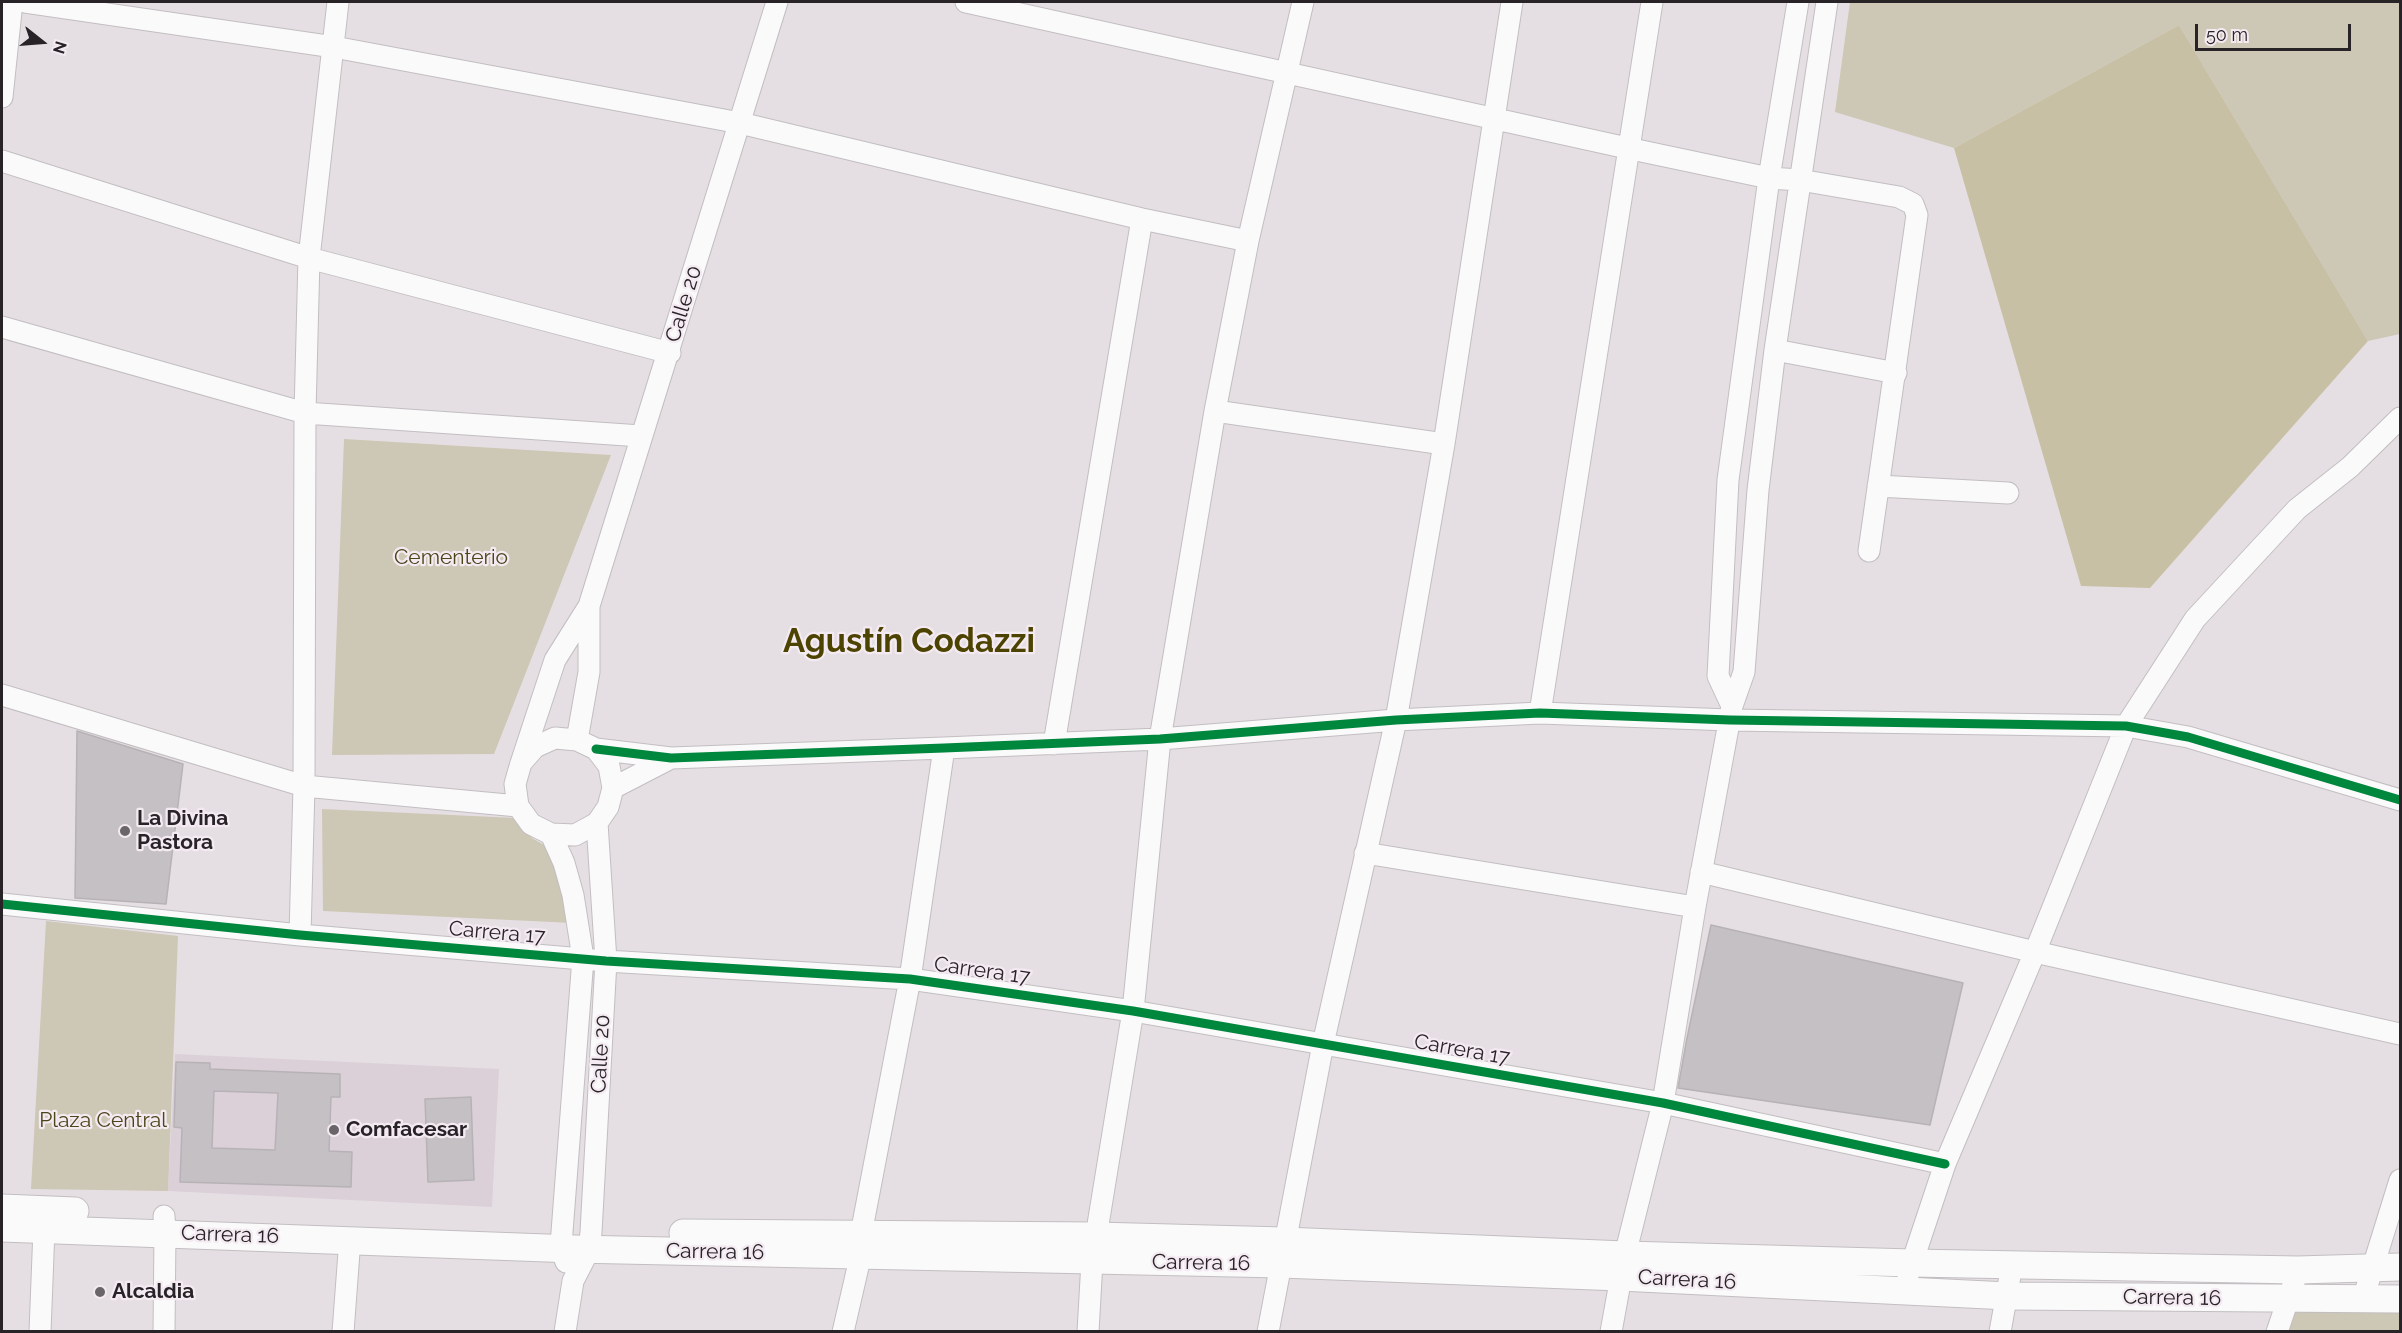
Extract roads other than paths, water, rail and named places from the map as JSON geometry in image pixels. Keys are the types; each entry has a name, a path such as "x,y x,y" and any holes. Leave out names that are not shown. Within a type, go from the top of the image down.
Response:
{"main road":[{"name":"Carrera 16","path":"2,1208 350,1239 562,1240"},
{"name":"Carrera 16","path":"2,1228 165,1224 590,1241 1283,1253 1623,1266 1904,1290 2008,1296 2287,1300 2400,1299"},
{"name":"Carrera 16","path":"1623,1266 1912,1263 2298,1270 2388,1267"}],"street":[{"path":"2,97 12,2"},
{"path":"25,2 333,47 740,123 1142,219 1248,241"},
{"path":"300,935 304,786 305,413 309,258 338,2"},
{"name":"Calle 20","path":"521,763 555,660 589,606 641,436 670,353 777,2"},
{"path":"966,2 1627,148 1769,178 1800,180 1899,197 1913,204 1917,215 1869,551"},
{"path":"1088,1332 1094,1249 1133,1011 1160,739 1215,411 1248,241 1303,2"},
{"path":"1268,1332 1323,1044 1396,720 1444,444 1512,2"},
{"path":"1540,713 1627,148 1652,2"},
{"path":"1731,713 1718,676 1728,480 1769,178 1798,2"},
{"path":"1611,1332 1623,1266 1663,1103 1701,872 1731,713 1744,672 1758,490 1775,350 1827,2"},
{"path":"2,161 309,258 670,353"},
{"path":"1054,744 1142,219"},
{"path":"2,327 305,413 641,436"},
{"path":"1775,350 1896,373"},
{"path":"1215,411 1444,444"},
{"path":"1904,1290 1945,1164 2035,952 2126,726 2195,619 2297,509 2350,467 2400,418"},
{"path":"1878,486 2008,493"},
{"name":"Calle 20","path":"586,744 589,606"},
{"path":"2,695 304,786 518,806"},
{"path":"586,744 609,766 613,788 608,807 597,823 575,835 550,834 531,824 518,806 515,784 521,763 535,747 555,738 671,758 1160,739 1396,720 1540,713 1731,713 2126,726 2188,737 2400,800"},
{"path":"843,1332 910,979 944,748"},
{"path":"613,788 671,758"},
{"name":"Calle 20","path":"565,1332 573,1281 590,1241 606,961 597,823"},
{"name":"Calle 20","path":"550,834 564,863 573,895 583,958 562,1240 573,1281"},
{"path":"1365,853 1695,907"},
{"path":"1701,872 2035,952 2400,1034"},
{"name":"Carrera 17","path":"2,904 300,935 606,961 910,979 1133,1011 1663,1103 1945,1164"},
{"path":"2364,1299 2388,1267 2400,1180"},
{"path":"164,1332 165,1224"},
{"path":"40,1332 44,1228"},
{"path":"343,1332 350,1239"},
{"path":"2000,1332 2012,1264"},
{"path":"2277,1332 2298,1270"}],"place":[{"name":"La Divina Pastora","path":"125,831"},
{"name":"Comfacesar","path":"334,1130"},
{"name":"Alcaldia","path":"100,1292"}],"district":[{"name":"Agustín Codazzi","path":"909,642"}],"park label":[{"name":"Cementerio","path":"451,558"},
{"name":"Plaza Central","path":"103,1121"}]}
